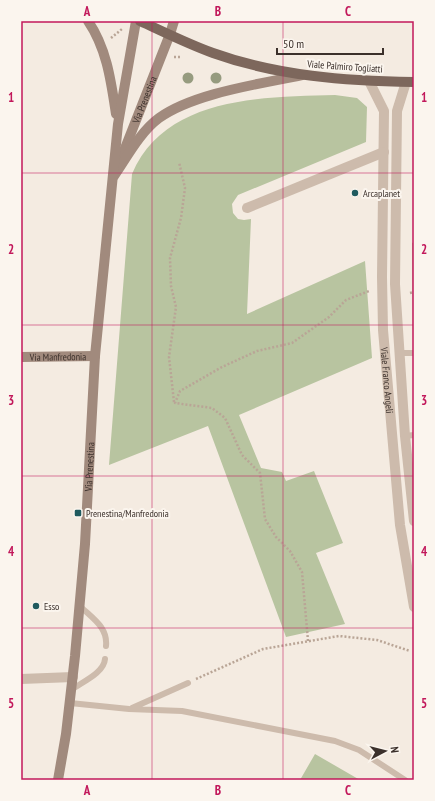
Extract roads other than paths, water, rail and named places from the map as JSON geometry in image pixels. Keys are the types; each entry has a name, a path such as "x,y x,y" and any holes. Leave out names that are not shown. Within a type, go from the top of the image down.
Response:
{"main road":[{"path":"88,21 101,44 106,57 118,124"},
{"name":"Via Prenestina","path":"58,780 72,690 80,606 96,356 118,124 136,21"},
{"name":"Viale Palmiro Togliatti","path":"140,21 213,53 240,61 302,75 369,81 410,82"},
{"name":"Via Prenestina","path":"113,178 174,21"},
{"path":"113,178 145,132 158,119 170,111 222,93 302,75"},
{"name":"Via Manfredonia","path":"21,357 96,356"}],"street":[{"name":"Viale Franco Angeli","path":"369,81 384,111 382,278 385,355 397,495 411,577 414,607"},
{"name":"Viale Franco Angeli","path":"410,82 397,111 395,284 399,353 410,436 414,521"},
{"path":"247,208 384,152"},
{"path":"385,355 399,353"},
{"path":"392,438 410,436"},
{"path":"397,495 412,494"},
{"path":"21,679 73,677"}],"lane":[{"path":"399,353 414,353"},
{"path":"80,606 103,629 106,638 106,646"},
{"path":"72,690 100,670 104,665 105,659"},
{"path":"129,709 188,684"},
{"path":"70,703 129,709 182,710 335,741 359,750 405,780"}],"place":[{"name":"Arcaplanet","path":"355,193"},
{"name":"Prenestina/Manfredonia","path":"78,513"},
{"name":"Esso","path":"36,606"}]}
